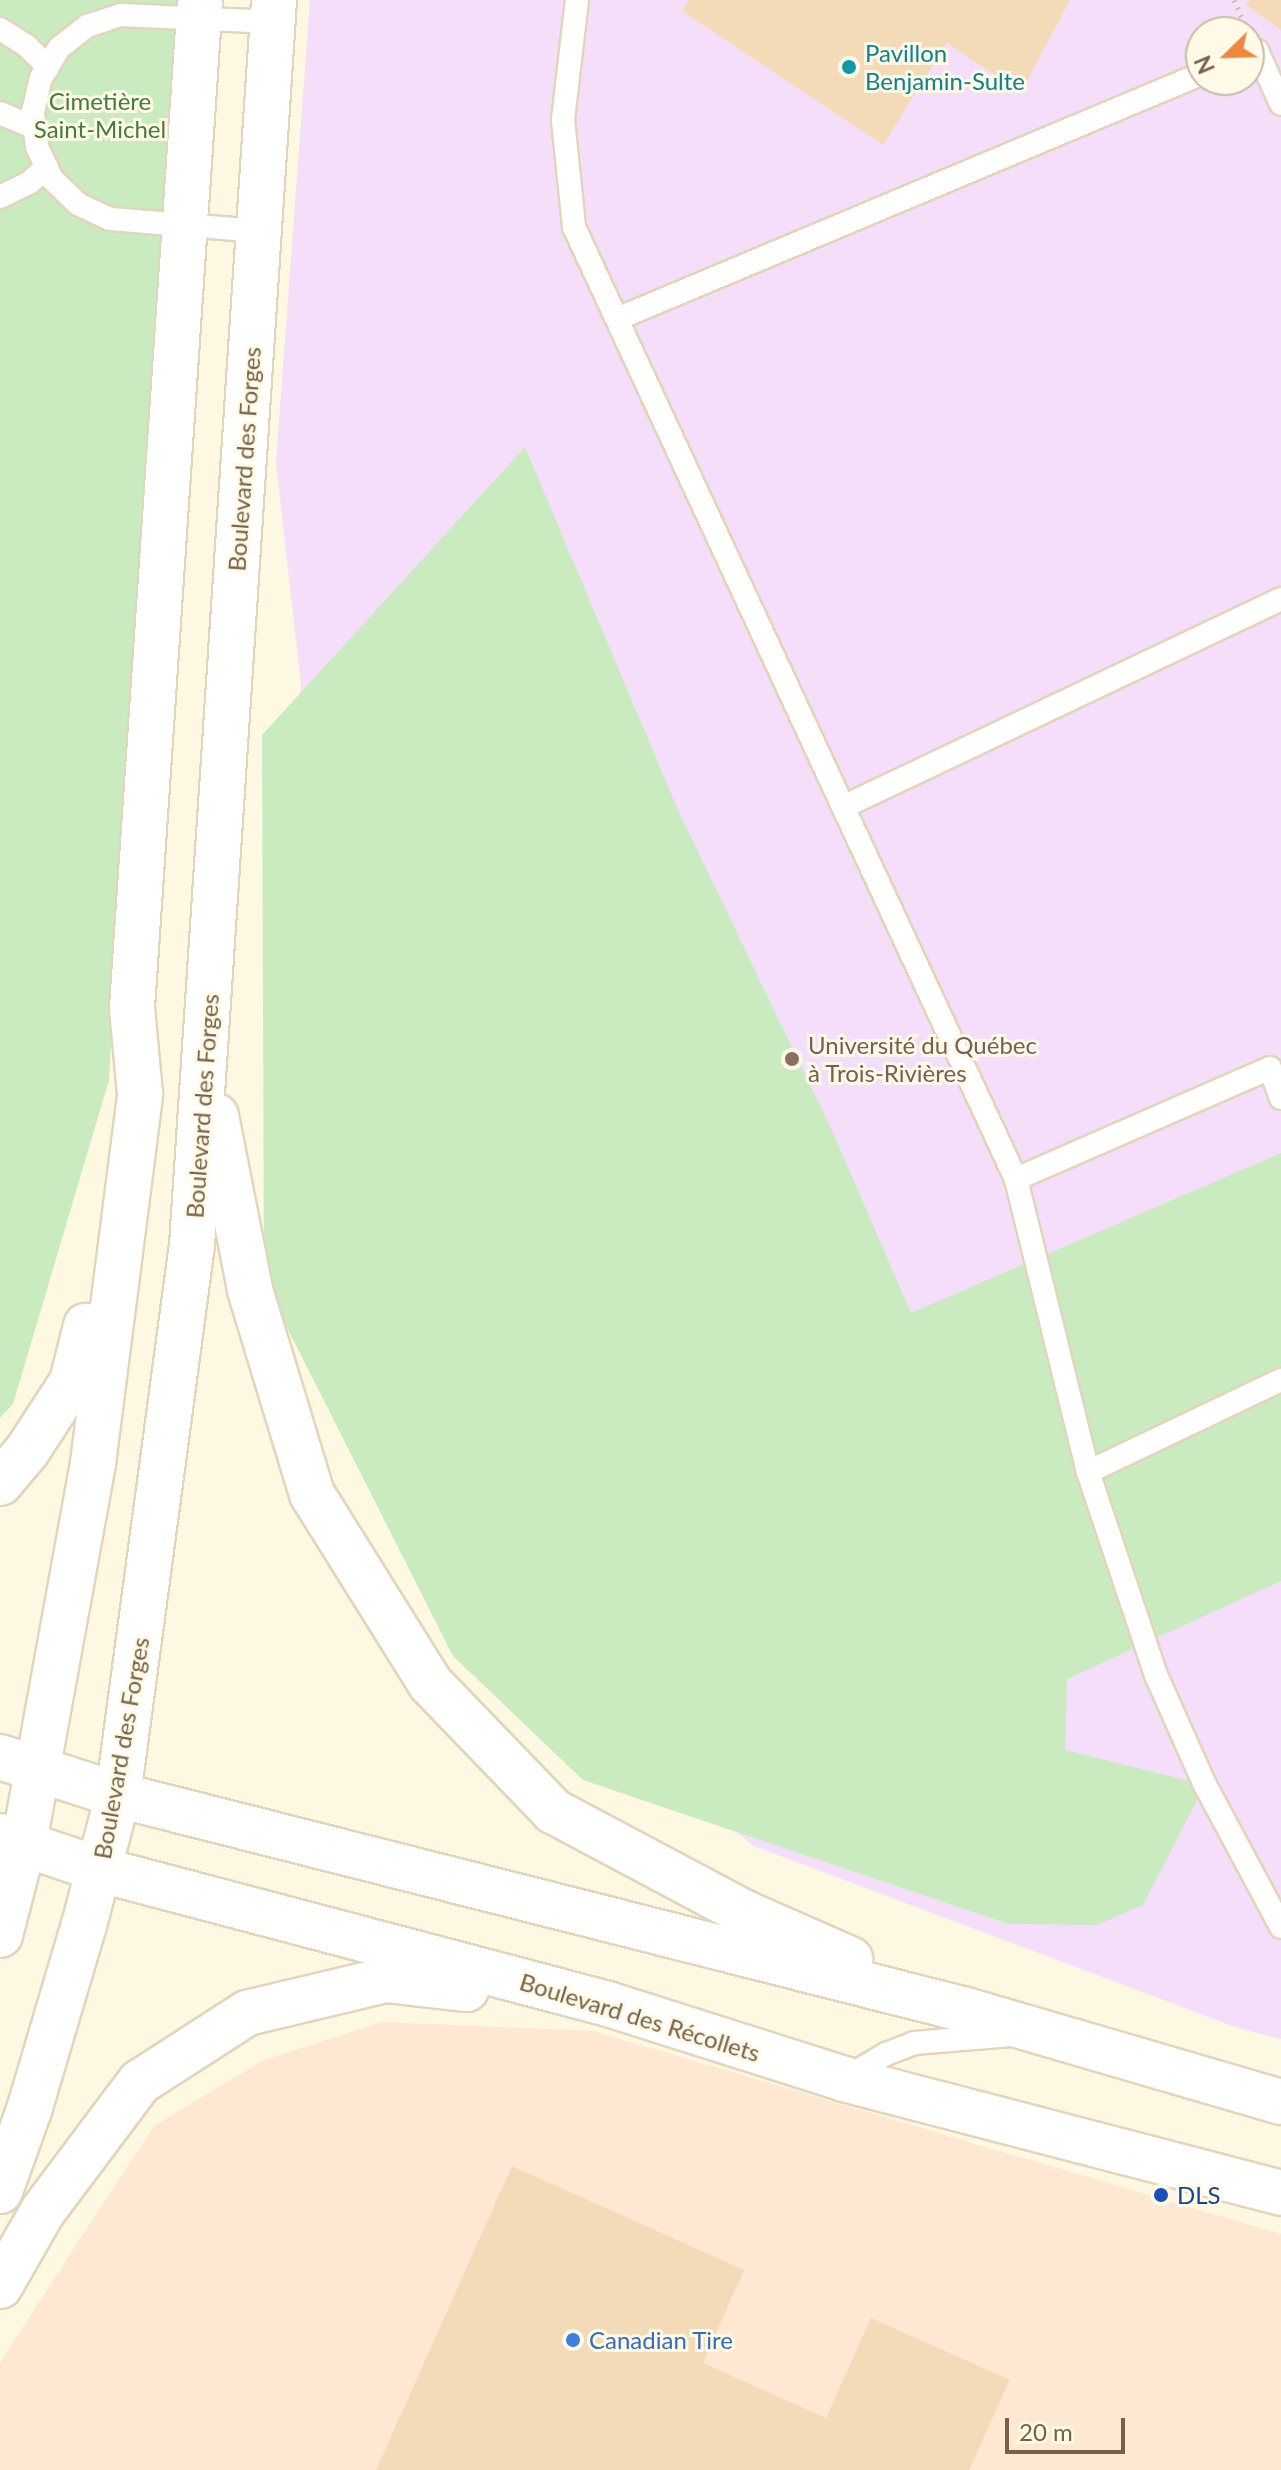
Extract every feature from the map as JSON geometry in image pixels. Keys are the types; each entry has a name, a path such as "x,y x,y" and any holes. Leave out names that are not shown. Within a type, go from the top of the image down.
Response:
{"main road":[{"path":"0,1935 18,1763 93,1463 140,1094 132,1007 199,9"},
{"name":"Boulevard des Forges","path":"0,2191 30,2107 101,1870 118,1795 192,1245 273,11"},
{"path":"205,1060 250,1290 312,1494 430,1683 553,1811 745,1913 966,2010"},
{"path":"0,1483 27,1451 72,1382 140,1094"},
{"path":"18,1763 118,1795 966,2010 1281,2102"},
{"name":"Boulevard des Récollets","path":"12,1840 101,1870 608,2004 844,2079 1281,2193"},
{"path":"0,2286 43,2211 140,2082 247,2013 386,1980 608,2004"}],"lane":[{"path":"577,0 563,120 574,227 1016,1179 1088,1472 1156,1675 1205,1785 1281,1927"},
{"path":"259,231 110,219 78,204 52,179 37,147 33,112 41,78 59,48 87,26 121,15 199,9 273,11"},
{"path":"0,29 27,46 48,67"},
{"path":"1265,69 1281,104"},
{"path":"617,319 1185,81"},
{"path":"0,113 35,128"},
{"path":"0,197 29,183 47,167"},
{"path":"843,807 1281,599"},
{"path":"1016,1179 1270,1068 1281,1098"},
{"path":"1088,1472 1281,1380"},
{"path":"844,2079 886,2054 914,2043 1045,2032"}],"shaded area":[{"name":"Université du Québec à Trois-Rivières","path":"310,0 1281,0 1281,2039 1235,2027 754,1846 577,1705 287,915 301,684 276,462"},
{"path":"382,2022 593,2031 1281,2234 1281,2470 0,2470 0,2362 154,2126 264,2060"}],"green space":[{"name":"Cimetière Saint-Michel","path":"0,0 209,0 123,822 109,1080 13,1404 0,1418"},
{"path":"525,447 678,810 834,1135 911,1313 1281,1153 1281,1581 1067,1679 1065,1750 1205,1785 1143,1905 1097,1925 1009,1924 583,1780 453,1656 264,1282 262,735"}],"building":[{"name":"Pavillon Benjamin-Sulte","path":"689,0 1070,0 1021,92 947,43 883,145 682,11"},
{"path":"1250,0 1281,0 1281,30 1265,16 1246,5"},
{"name":"Canadian Tire","path":"512,2166 744,2270 703,2363 826,2418 871,2318 1010,2380 969,2470 376,2470"}],"place":[{"name":"Pavillon Benjamin-Sulte","path":"849,67"},
{"name":"Université du Québec à Trois-Rivières","path":"792,1059"},
{"name":"DLS","path":"1161,2195"},
{"name":"Canadian Tire","path":"573,2340"}]}
